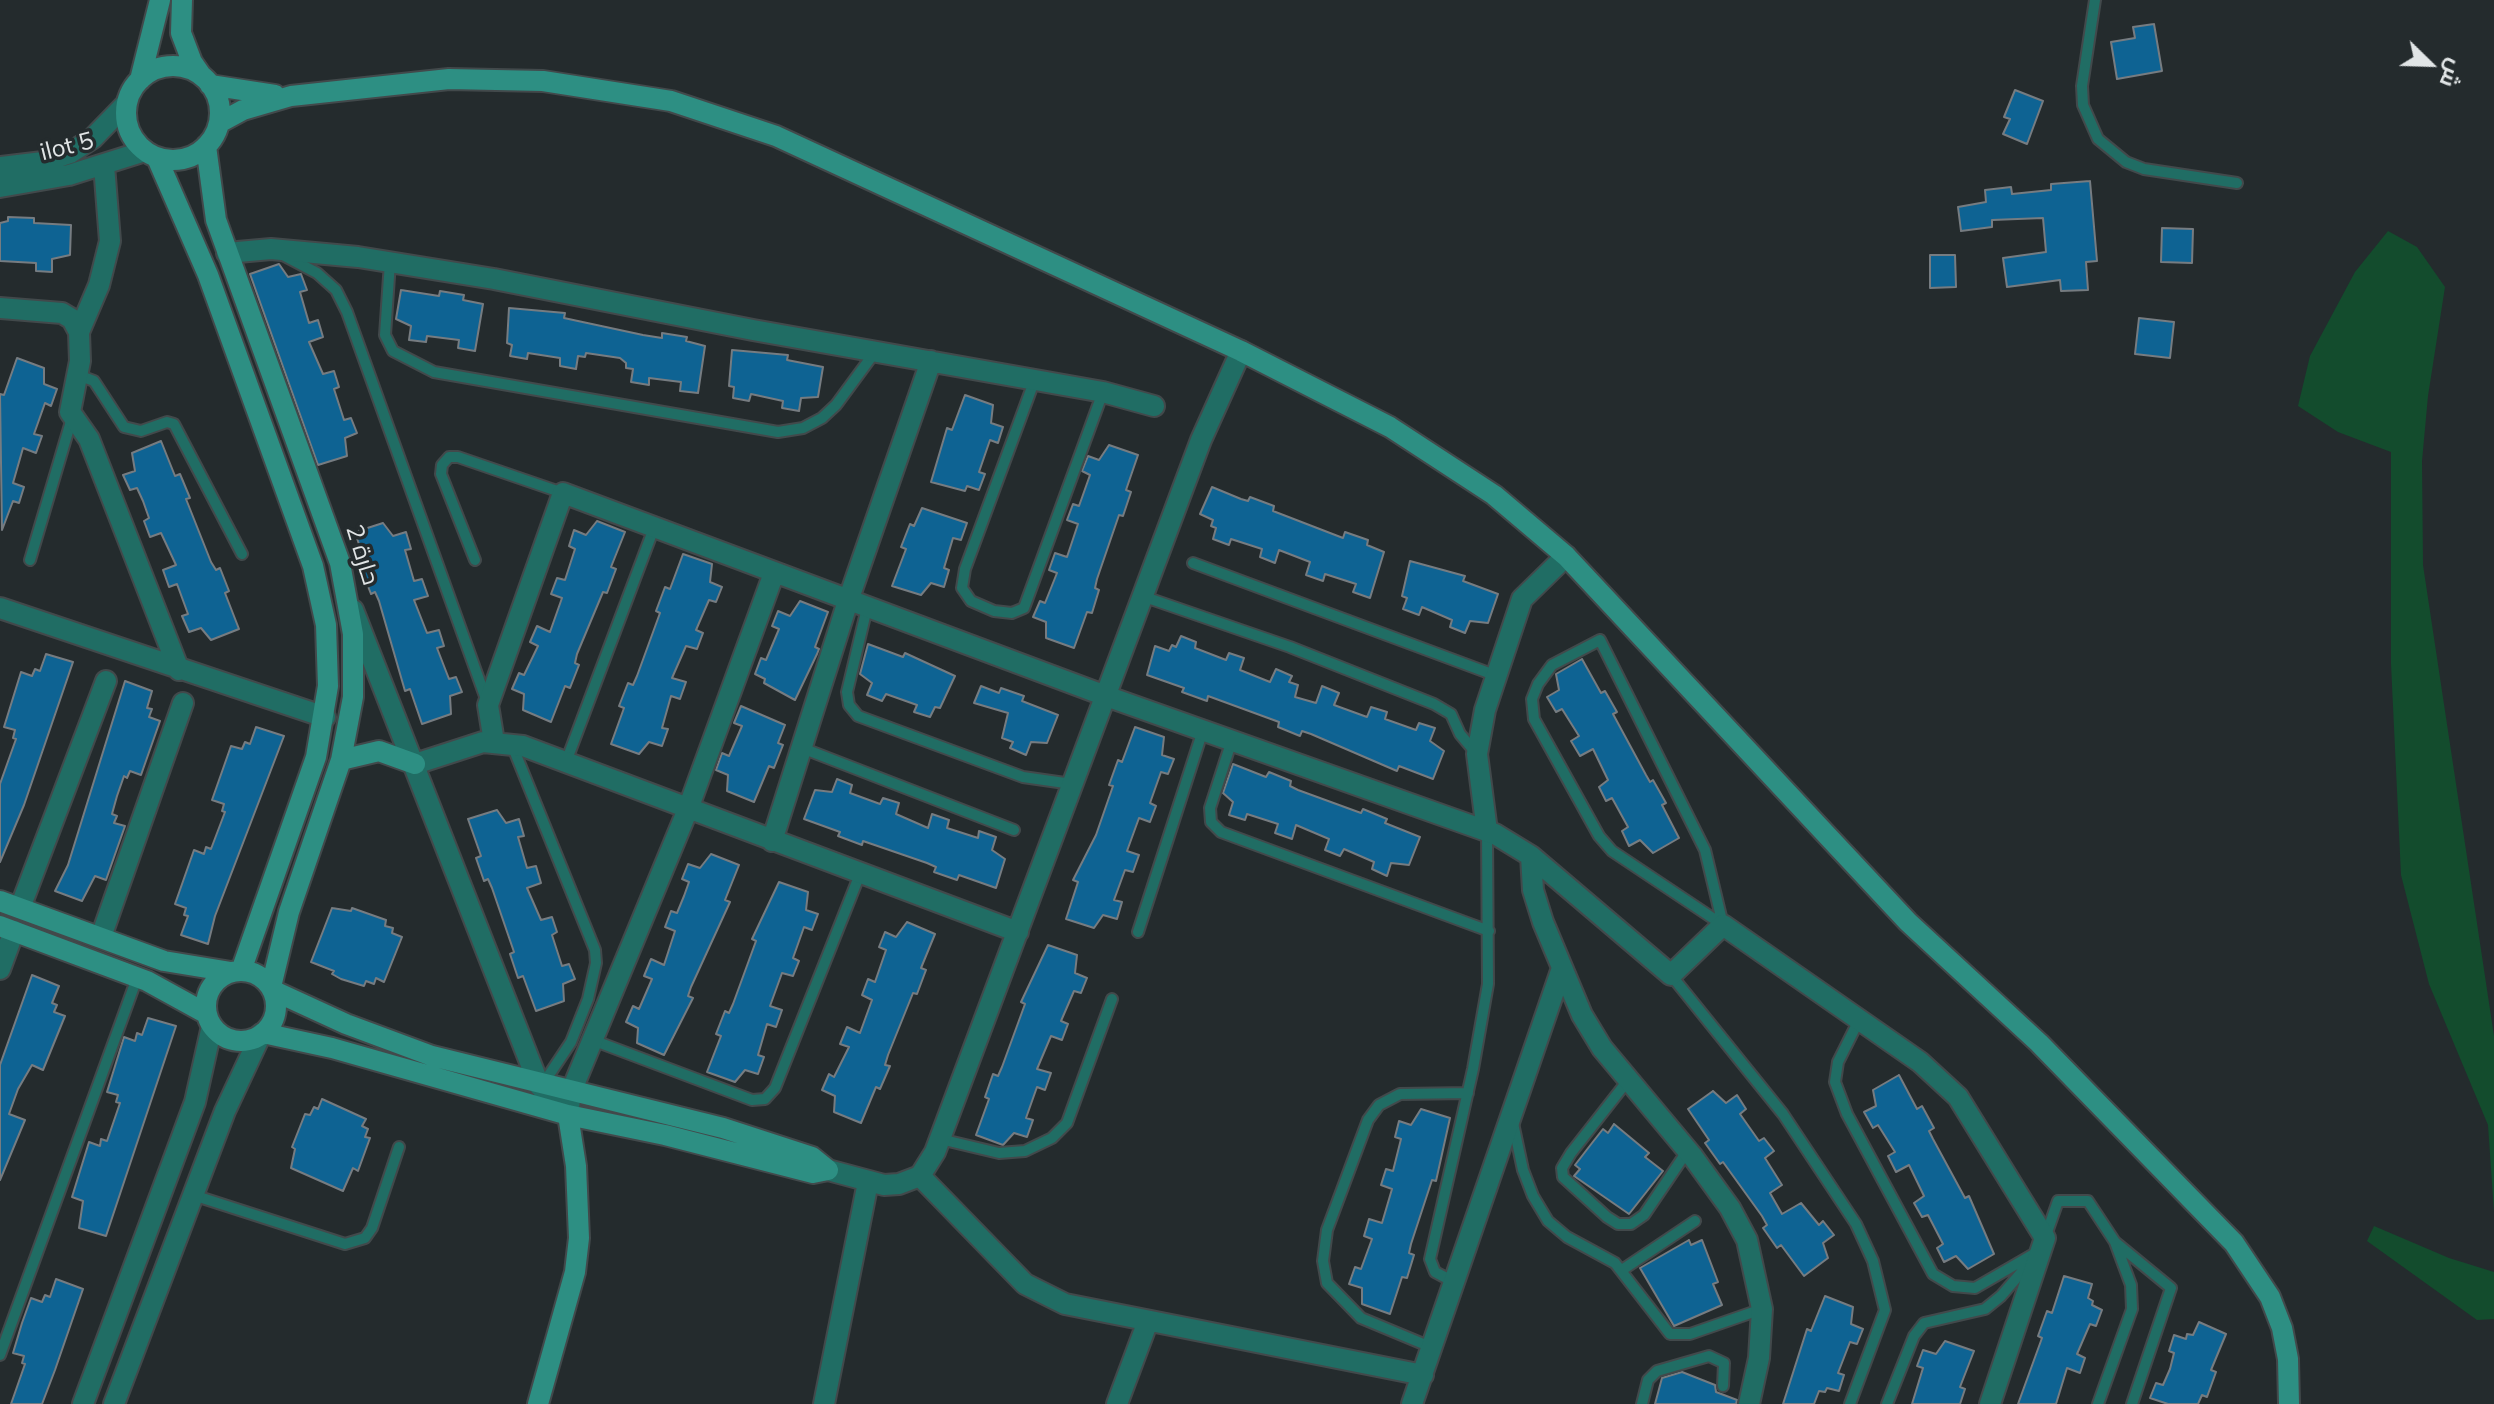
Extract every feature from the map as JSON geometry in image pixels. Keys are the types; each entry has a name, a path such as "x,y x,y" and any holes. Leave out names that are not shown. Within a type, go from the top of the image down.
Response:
{"street":[{"path":"0,167 43,162 70,153 93,138 127,103 140,80 160,0"},
{"path":"182,0 181,33 217,97 219,123"},
{"path":"140,80 163,67 176,66 206,80 254,94 291,96 421,81 543,81 607,89 704,110 776,136 1241,351 1390,427 1444,461 1533,525 1566,556 1876,889 2039,1043 2234,1243 2262,1284 2282,1328 2288,1359 2289,1404"},
{"path":"127,103 129,130 151,154 183,159 206,146 219,123 243,110 291,96"},
{"name":"حارة 2","path":"206,146 209,183 227,253 340,563 350,602 354,676 341,760 289,912 272,988"},
{"name":"ilot 5","path":"0,187 151,154"},
{"name":"حارة 2","path":"151,154 193,237 313,566 321,595 329,656 325,717 316,757 236,971"},
{"path":"104,165 110,241 99,285 79,332 78,375 70,406 72,418 89,439 179,670"},
{"path":"227,253 271,249 390,262 1035,379 1154,406"},
{"path":"1,312 62,313 72,319 79,332"},
{"path":"0,901 178,965 258,975 272,988 346,1024 432,1056 738,1133 812,1157 828,1170 868,1182 899,1184 920,1176 940,1139 1201,440 1241,351"},
{"path":"772,841 802,748 858,605 931,361"},
{"path":"502,742 488,705 563,493 1106,696 1487,831 1517,845 1671,975 1723,925 1920,1062 1958,1097 2043,1244 1990,1404"},
{"path":"1487,831 1477,754 1497,676 1522,599 1566,556"},
{"path":"538,1404 575,1272 579,1238 576,1166 568,1115 571,1092 595,1041 688,809 774,573"},
{"path":"350,602 540,1085 568,1115"},
{"path":"0,608 325,717"},
{"path":"20,908 106,681"},
{"path":"101,937 183,703"},
{"path":"341,760 379,751 415,764 462,747 502,742 566,762 1018,932"},
{"path":"1531,856 1533,890 1561,971 1602,1048 1688,1150 1730,1208 1747,1240 1762,1309 1759,1358 1749,1404"},
{"path":"0,969 7,929 137,978 210,1020 235,1040 262,1034 332,1048 568,1115 678,1138 813,1173 828,1170"},
{"path":"83,1404 195,1102 210,1020 211,988 236,971"},
{"path":"1412,1404 1561,971"},
{"path":"114,1404 225,1111 275,1013 272,988"},
{"path":"920,1176 1025,1284 1065,1304 1423,1375"},
{"path":"824,1404 868,1182"},
{"path":"1117,1404 1148,1321"}],"lane":[{"path":"2095,0 2082,86 2083,105 2098,139 2111,152 2144,169 2237,183"},
{"path":"271,249 317,273 336,290 347,312 488,705"},
{"path":"390,262 385,335 393,351 434,372 778,432 803,428 822,418 836,405 875,351"},
{"path":"78,375 94,381 124,427 141,431 167,422 174,424 242,554"},
{"path":"1035,379 965,569 962,588 971,601 994,611 1012,613 1024,608 1103,392"},
{"path":"30,560 72,418"},
{"path":"475,560 441,474 442,465 449,457 458,457 563,493"},
{"path":"566,762 654,528"},
{"path":"1193,563 1497,676"},
{"path":"1142,596 1290,647 1434,704 1451,714 1460,734 1477,754"},
{"path":"858,605 847,692 849,705 858,716 1023,777 1072,784"},
{"path":"1600,640 1705,850 1723,925 1612,851 1599,836 1534,719 1532,699 1538,684 1552,665 1600,640"},
{"path":"1138,932 1203,730"},
{"path":"1232,740 1210,808 1211,822 1221,832 1489,931"},
{"path":"502,742 595,950 596,963 588,999 571,1042 540,1085"},
{"path":"802,748 1014,830"},
{"path":"1456,1283 1435,1272 1430,1259 1468,1093 1488,984 1487,831"},
{"path":"595,1041 752,1100 765,1099 775,1088 860,874"},
{"path":"1671,975 1783,1114 1856,1224 1873,1261 1885,1310 1850,1404"},
{"path":"0,1355 137,978"},
{"path":"940,1139 999,1153 1025,1151 1052,1138 1067,1123 1112,999"},
{"path":"1859,1020 1838,1062 1835,1082 1847,1114 1933,1274 1953,1286 1975,1288 2043,1244"},
{"path":"1629,1079 1571,1153 1562,1168 1563,1177 1607,1217 1618,1224 1631,1224 1644,1215 1688,1150"},
{"path":"1433,1348 1361,1318 1340,1298 1327,1283 1323,1261 1327,1230 1368,1120 1379,1105 1400,1094 1468,1093"},
{"path":"1512,1118 1523,1170 1533,1196 1548,1221 1622,1270 1670,1334 1678,1336 1762,1309"},
{"path":"193,1195 345,1244 365,1238 372,1228 399,1147"},
{"path":"1887,1404 1914,1336 1924,1323 1985,1309 2001,1296 2043,1244 2058,1201 2088,1201 2115,1242 2131,1285 2132,1309 2098,1404"},
{"path":"1622,1270 1695,1221"},
{"path":"2115,1242 2171,1288 2132,1404"},
{"path":"1642,1404 1648,1380 1657,1371 1709,1356 1724,1363 1723,1386"}],"green space":[{"path":"2388,231 2417,247 2445,287 2428,396 2422,461 2423,565 2494,1036 2494,1212 2488,1125 2429,984 2401,875 2391,664 2391,452 2338,432 2298,406 2310,356 2355,272"},
{"path":"2374,1226 2449,1258 2494,1272 2494,1319 2477,1320 2367,1241"}],"building":[{"path":"2154,24 2162,71 2117,79 2111,42 2135,38 2133,27"},
{"path":"2015,90 2043,101 2027,144 2003,134 2010,119 2004,117"},
{"path":"2090,181 2097,261 2086,262 2088,290 2061,291 2060,280 2007,287 2003,258 2046,252 2043,218 1992,220 1992,227 1961,231 1958,207 1986,202 1985,190 2011,187 2012,194 2051,190 2051,184"},
{"path":"8,217 34,218 34,223 71,225 70,255 52,259 52,272 36,271 36,263 0,261 0,223 8,221"},
{"path":"2162,228 2193,229 2192,263 2161,262"},
{"path":"1930,255 1955,255 1956,287 1930,288"},
{"path":"279,264 288,277 301,274 307,290 300,292 309,323 318,320 323,337 309,342 323,374 334,371 339,387 334,389 344,420 351,418 357,433 345,438 347,456 318,465 250,274"},
{"path":"401,290 439,296 440,291 464,295 463,300 483,304 475,351 458,348 459,340 427,336 426,342 409,340 411,326 396,319"},
{"path":"509,308 565,313 564,318 643,335 662,338 662,333 687,337 686,341 705,346 698,393 680,391 681,382 649,378 649,385 631,382 633,369 626,368 626,363 620,358 586,353 585,357 578,356 576,369 560,366 560,358 528,353 527,359 510,356 512,345 507,343"},
{"path":"2139,318 2174,322 2170,358 2135,354"},
{"path":"732,350 788,355 787,360 823,367 818,397 801,398 799,411 782,408 783,401 751,394 749,401 733,398 734,387 729,386"},
{"path":"17,358 44,368 44,384 57,389 51,406 45,403 34,434 42,436 36,453 23,448 13,483 24,487 19,503 13,501 2,530 0,394 4,395"},
{"path":"965,395 993,405 991,423 1003,427 998,443 990,440 979,472 985,474 979,490 967,486 965,491 931,482 947,428 952,430"},
{"path":"161,441 175,476 180,474 190,498 186,499 211,562 216,570 220,568 229,591 225,593 239,629 211,640 201,628 189,632 182,616 188,614 177,584 169,587 163,570 176,565 161,533 150,537 144,521 149,518 143,501 137,488 130,490 123,475 135,471 132,453"},
{"path":"1109,445 1138,455 1126,490 1131,492 1123,516 1119,515 1097,579 1095,588 1099,590 1092,613 1087,612 1074,648 1046,638 1046,622 1033,617 1040,601 1045,603 1057,573 1049,570 1055,553 1067,557 1078,524 1067,520 1073,504 1079,506 1090,475 1082,471 1088,456 1099,460"},
{"path":"1212,487 1241,499 1248,501 1250,497 1274,506 1273,511 1343,538 1345,532 1368,540 1367,545 1384,552 1370,598 1353,592 1356,584 1325,574 1323,581 1306,575 1310,562 1279,550 1275,563 1260,557 1262,549 1231,539 1229,545 1213,539 1216,528 1211,526 1213,520 1200,514"},
{"path":"922,508 967,523 961,540 953,538 944,568 949,570 944,587 931,583 921,595 892,586 906,549 901,547 910,524 914,526"},
{"path":"597,521 625,532 611,567 616,569 607,593 603,592 577,654 575,663 579,665 570,688 565,686 551,722 523,710 524,694 512,689 519,673 524,675 538,646 530,642 537,626 550,632 562,598 551,594 557,578 565,580 575,549 569,546 574,530 586,535"},
{"path":"383,523 393,536 406,532 411,549 405,550 414,581 422,579 428,596 414,600 427,633 439,630 444,646 437,648 449,679 456,677 462,692 450,696 451,714 422,724 410,689 405,691 379,601 375,592 371,594 362,571 367,569 355,532"},
{"path":"683,554 712,564 710,582 722,587 716,602 709,600 696,630 703,633 697,649 686,646 672,678 686,682 680,699 671,696 662,728 668,729 662,746 649,742 639,754 611,744 624,708 619,706 628,683 633,685 637,676 660,613 656,611 665,587 670,589"},
{"path":"1410,561 1465,576 1463,581 1498,594 1488,623 1470,621 1465,633 1450,627 1452,620 1422,607 1419,615 1403,609 1407,598 1402,596"},
{"path":"800,601 828,612 815,647 819,649 795,700 764,683 765,679 755,674 761,658 766,660 779,629 772,626 778,611 790,616"},
{"path":"1181,636 1196,642 1195,648 1226,660 1229,653 1244,658 1240,670 1270,682 1276,669 1292,676 1289,682 1298,685 1295,697 1316,703 1322,686 1339,693 1334,705 1367,717 1371,707 1387,712 1385,719 1416,730 1419,723 1435,728 1430,741 1444,751 1433,779 1399,766 1397,771 1302,731 1300,736 1278,727 1279,722 1208,696 1207,701 1182,692 1184,688 1147,675 1155,646 1169,651 1172,645 1176,647"},
{"path":"868,644 903,657 905,653 955,676 940,708 935,707 930,717 914,712 917,705 886,694 882,701 867,695 872,683 860,674"},
{"path":"46,654 73,662 24,805 0,862 0,784 16,739 13,738 15,730 4,727 21,672 32,676 35,669 40,671"},
{"path":"1582,659 1601,693 1605,691 1617,712 1613,714 1650,782 1653,780 1666,803 1662,805 1679,838 1653,853 1640,840 1629,846 1622,831 1628,827 1612,798 1606,801 1599,787 1608,780 1593,749 1580,756 1571,741 1579,736 1562,709 1556,712 1547,697 1559,690 1556,674"},
{"path":"125,681 152,691 147,708 152,709 149,717 160,721 141,775 130,771 127,778 124,776 117,796 112,814 117,816 114,823 125,826 106,880 95,876 82,901 55,891 68,865"},
{"path":"981,686 999,693 1001,688 1024,696 1022,701 1058,715 1047,743 1031,742 1026,755 1010,748 1013,742 1002,738 1008,713 974,703"},
{"path":"741,706 785,725 778,743 783,745 774,768 769,766 754,802 727,791 728,775 716,770 722,753 729,756 742,726 734,723"},
{"path":"256,727 284,736 215,916 208,944 181,935 188,916 184,915 186,908 175,904 194,850 204,854 206,847 211,849 225,812 222,811 224,804 212,800 231,746 242,749 245,742 250,744"},
{"path":"1135,727 1164,737 1162,755 1174,759 1168,774 1161,772 1150,803 1156,806 1150,822 1139,818 1127,851 1139,855 1133,872 1125,870 1114,900 1122,902 1117,919 1103,915 1094,928 1066,919 1078,882 1073,880 1096,835 1113,786 1109,785 1118,760 1122,762"},
{"path":"1233,764 1266,777 1269,772 1291,781 1290,786 1298,790 1361,813 1363,809 1387,819 1385,823 1420,837 1409,865 1391,863 1387,876 1372,869 1374,862 1344,849 1340,856 1325,850 1329,839 1296,825 1292,839 1275,833 1278,824 1247,814 1245,820 1229,815 1233,802 1223,793"},
{"path":"837,779 852,785 850,793 880,804 883,798 899,803 896,814 928,828 932,814 949,820 947,828 978,838 979,831 996,837 992,850 1005,859 996,888 959,875 957,880 934,872 936,867 927,863 863,841 862,845 838,836 840,832 804,819 815,790 832,792"},
{"path":"497,810 506,823 519,819 524,836 518,837 527,868 536,866 541,883 527,888 541,920 552,917 557,932 552,935 562,966 569,964 575,979 563,984 564,1001 536,1011 523,976 518,978 510,954 514,952 492,888 488,879 484,881 476,858 481,856 468,819"},
{"path":"711,854 739,865 725,900 730,902 691,987 688,996 693,998 664,1055 637,1043 638,1028 626,1022 633,1006 639,1009 652,979 644,976 651,959 664,965 675,931 665,927 671,911 677,913 684,896 689,882 682,879 688,864 700,868"},
{"path":"779,882 808,892 806,910 818,914 812,930 804,927 793,958 799,961 793,976 782,973 770,1006 782,1010 776,1027 767,1024 758,1055 764,1057 758,1074 745,1070 735,1082 707,1072 721,1036 716,1034 725,1011 729,1013 733,1004 756,941 752,939"},
{"path":"332,908 351,911 352,908 386,920 385,926 393,928 392,933 402,937 384,982 376,978 374,984 366,981 364,986 341,979 332,974 334,971 311,962"},
{"path":"907,922 935,934 921,968 926,970 917,994 913,993 888,1055 885,1065 890,1066 880,1089 876,1087 861,1123 834,1112 835,1096 822,1090 829,1074 834,1077 849,1047 840,1044 847,1027 860,1033 872,1000 862,995 868,979 875,982 886,950 879,947 885,932 896,937"},
{"path":"1048,945 1077,955 1075,973 1087,978 1081,993 1074,991 1061,1021 1068,1024 1062,1040 1051,1036 1037,1069 1051,1073 1045,1090 1037,1087 1026,1118 1033,1120 1027,1137 1014,1133 1003,1145 976,1135 989,1099 985,1097 993,1074 998,1076 1002,1067 1025,1004 1021,1002"},
{"path":"32,975 59,986 52,1003 57,1005 54,1012 65,1016 43,1070 32,1065 18,1089 9,1114 25,1120 0,1180 0,1065"},
{"path":"148,1018 176,1026 106,1236 79,1228 83,1201 72,1197 89,1142 100,1146 101,1139 107,1141 120,1103 116,1102 118,1095 107,1092 124,1037 135,1041 137,1033 142,1035"},
{"path":"1899,1075 1917,1109 1922,1106 1934,1128 1929,1131 1965,1198 1969,1196 1994,1254 1968,1269 1956,1256 1944,1262 1937,1248 1943,1244 1928,1215 1922,1217 1914,1203 1924,1196 1909,1165 1896,1172 1888,1156 1895,1152 1878,1125 1873,1128 1864,1112 1876,1106 1873,1090"},
{"path":"1713,1091 1726,1103 1737,1095 1746,1109 1740,1114 1759,1141 1764,1138 1774,1151 1765,1158 1782,1185 1770,1193 1782,1214 1801,1203 1819,1225 1823,1221 1834,1235 1823,1243 1828,1258 1804,1276 1781,1245 1777,1248 1763,1228 1767,1225 1762,1216 1723,1162 1720,1164 1705,1143 1709,1140 1688,1109"},
{"path":"322,1099 366,1119 362,1126 368,1129 365,1137 370,1138 358,1171 353,1168 343,1191 291,1168 295,1149 292,1147 305,1114 310,1115 314,1107 318,1109"},
{"path":"1421,1109 1450,1118 1436,1181 1432,1180 1411,1244 1409,1253 1414,1255 1407,1278 1402,1277 1390,1314 1362,1304 1362,1288 1349,1284 1355,1267 1361,1269 1372,1239 1364,1236 1369,1219 1382,1223 1392,1189 1381,1185 1386,1169 1393,1171 1401,1139 1395,1137 1399,1121 1411,1125"},
{"path":"1614,1124 1649,1153 1645,1157 1663,1171 1629,1214 1574,1176 1580,1169 1575,1165 1603,1129 1608,1133"},
{"path":"1689,1240 1691,1245 1702,1240 1718,1282 1713,1284 1722,1305 1674,1326 1640,1268"},
{"path":"2064,1276 2092,1284 2088,1298 2093,1301 2092,1305 2102,1310 2096,1326 2090,1324 2077,1354 2085,1358 2080,1373 2067,1368 2056,1404 2018,1404 2042,1338 2038,1336 2047,1311 2052,1313"},
{"path":"56,1279 83,1289 55,1370 42,1404 11,1404 25,1364 22,1363 24,1356 13,1353 31,1298 42,1302 45,1295 50,1297"},
{"path":"1825,1296 1853,1307 1851,1324 1863,1329 1857,1344 1850,1342 1838,1373 1844,1375 1839,1391 1827,1388 1825,1392 1819,1391 1814,1404 1783,1404 1807,1329 1811,1331"},
{"path":"2199,1322 2226,1334 2211,1370 2216,1372 2207,1397 2202,1395 2198,1404 2168,1404 2150,1398 2156,1383 2163,1385 2170,1369 2174,1353 2169,1351 2174,1335 2186,1339 2187,1334 2193,1335"},
{"path":"1945,1341 1974,1351 1960,1387 1965,1389 1960,1404 1912,1404 1923,1368 1917,1366 1923,1350 1936,1354"},
{"path":"1682,1372 1715,1385 1716,1392 1737,1400 1736,1404 1655,1404 1662,1378"}]}
